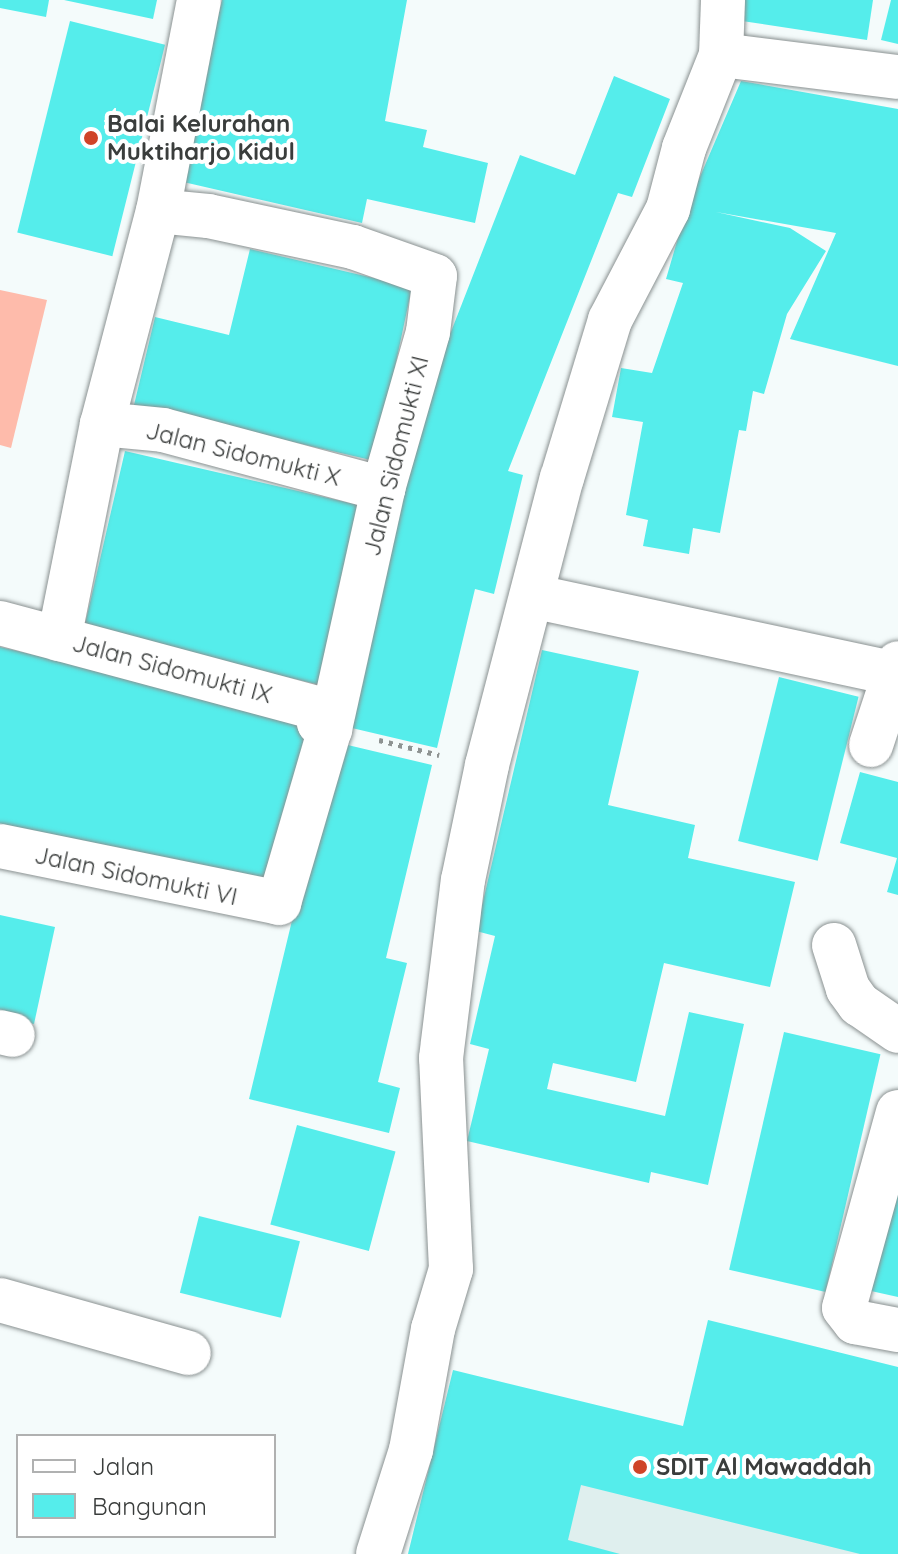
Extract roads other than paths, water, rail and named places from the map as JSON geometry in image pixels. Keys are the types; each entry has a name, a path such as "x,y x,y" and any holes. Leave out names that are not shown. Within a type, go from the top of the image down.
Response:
{"street":[{"path":"59,639 102,424 158,211 199,0"},
{"path":"378,1554 411,1450 433,1329 451,1269 441,1058 463,880 487,765 610,320 668,209 684,148 721,55 723,0"},
{"path":"721,55 898,77"},
{"name":"Jalan Sidomukti XI","path":"158,211 208,216 353,247 435,276 428,332 383,489 330,729 283,899 272,905"},
{"name":"Jalan Sidomukti X","path":"102,424 163,430 383,489"},
{"path":"532,596 897,669 871,745"},
{"name":"Jalan Sidomukti IX","path":"0,623 317,708 319,723 330,729"},
{"name":"Jalan Sidomukti VI","path":"0,846 272,905"},
{"path":"834,945 848,989 859,1004 898,1031"},
{"path":"898,1112 844,1308 855,1322 898,1330"},
{"path":"0,1300 189,1353"}],"place":[{"name":"Balai Kelurahan Muktiharjo Kidul","path":"91,138"},
{"name":"SDIT Al Mawaddah","path":"640,1467"}]}
